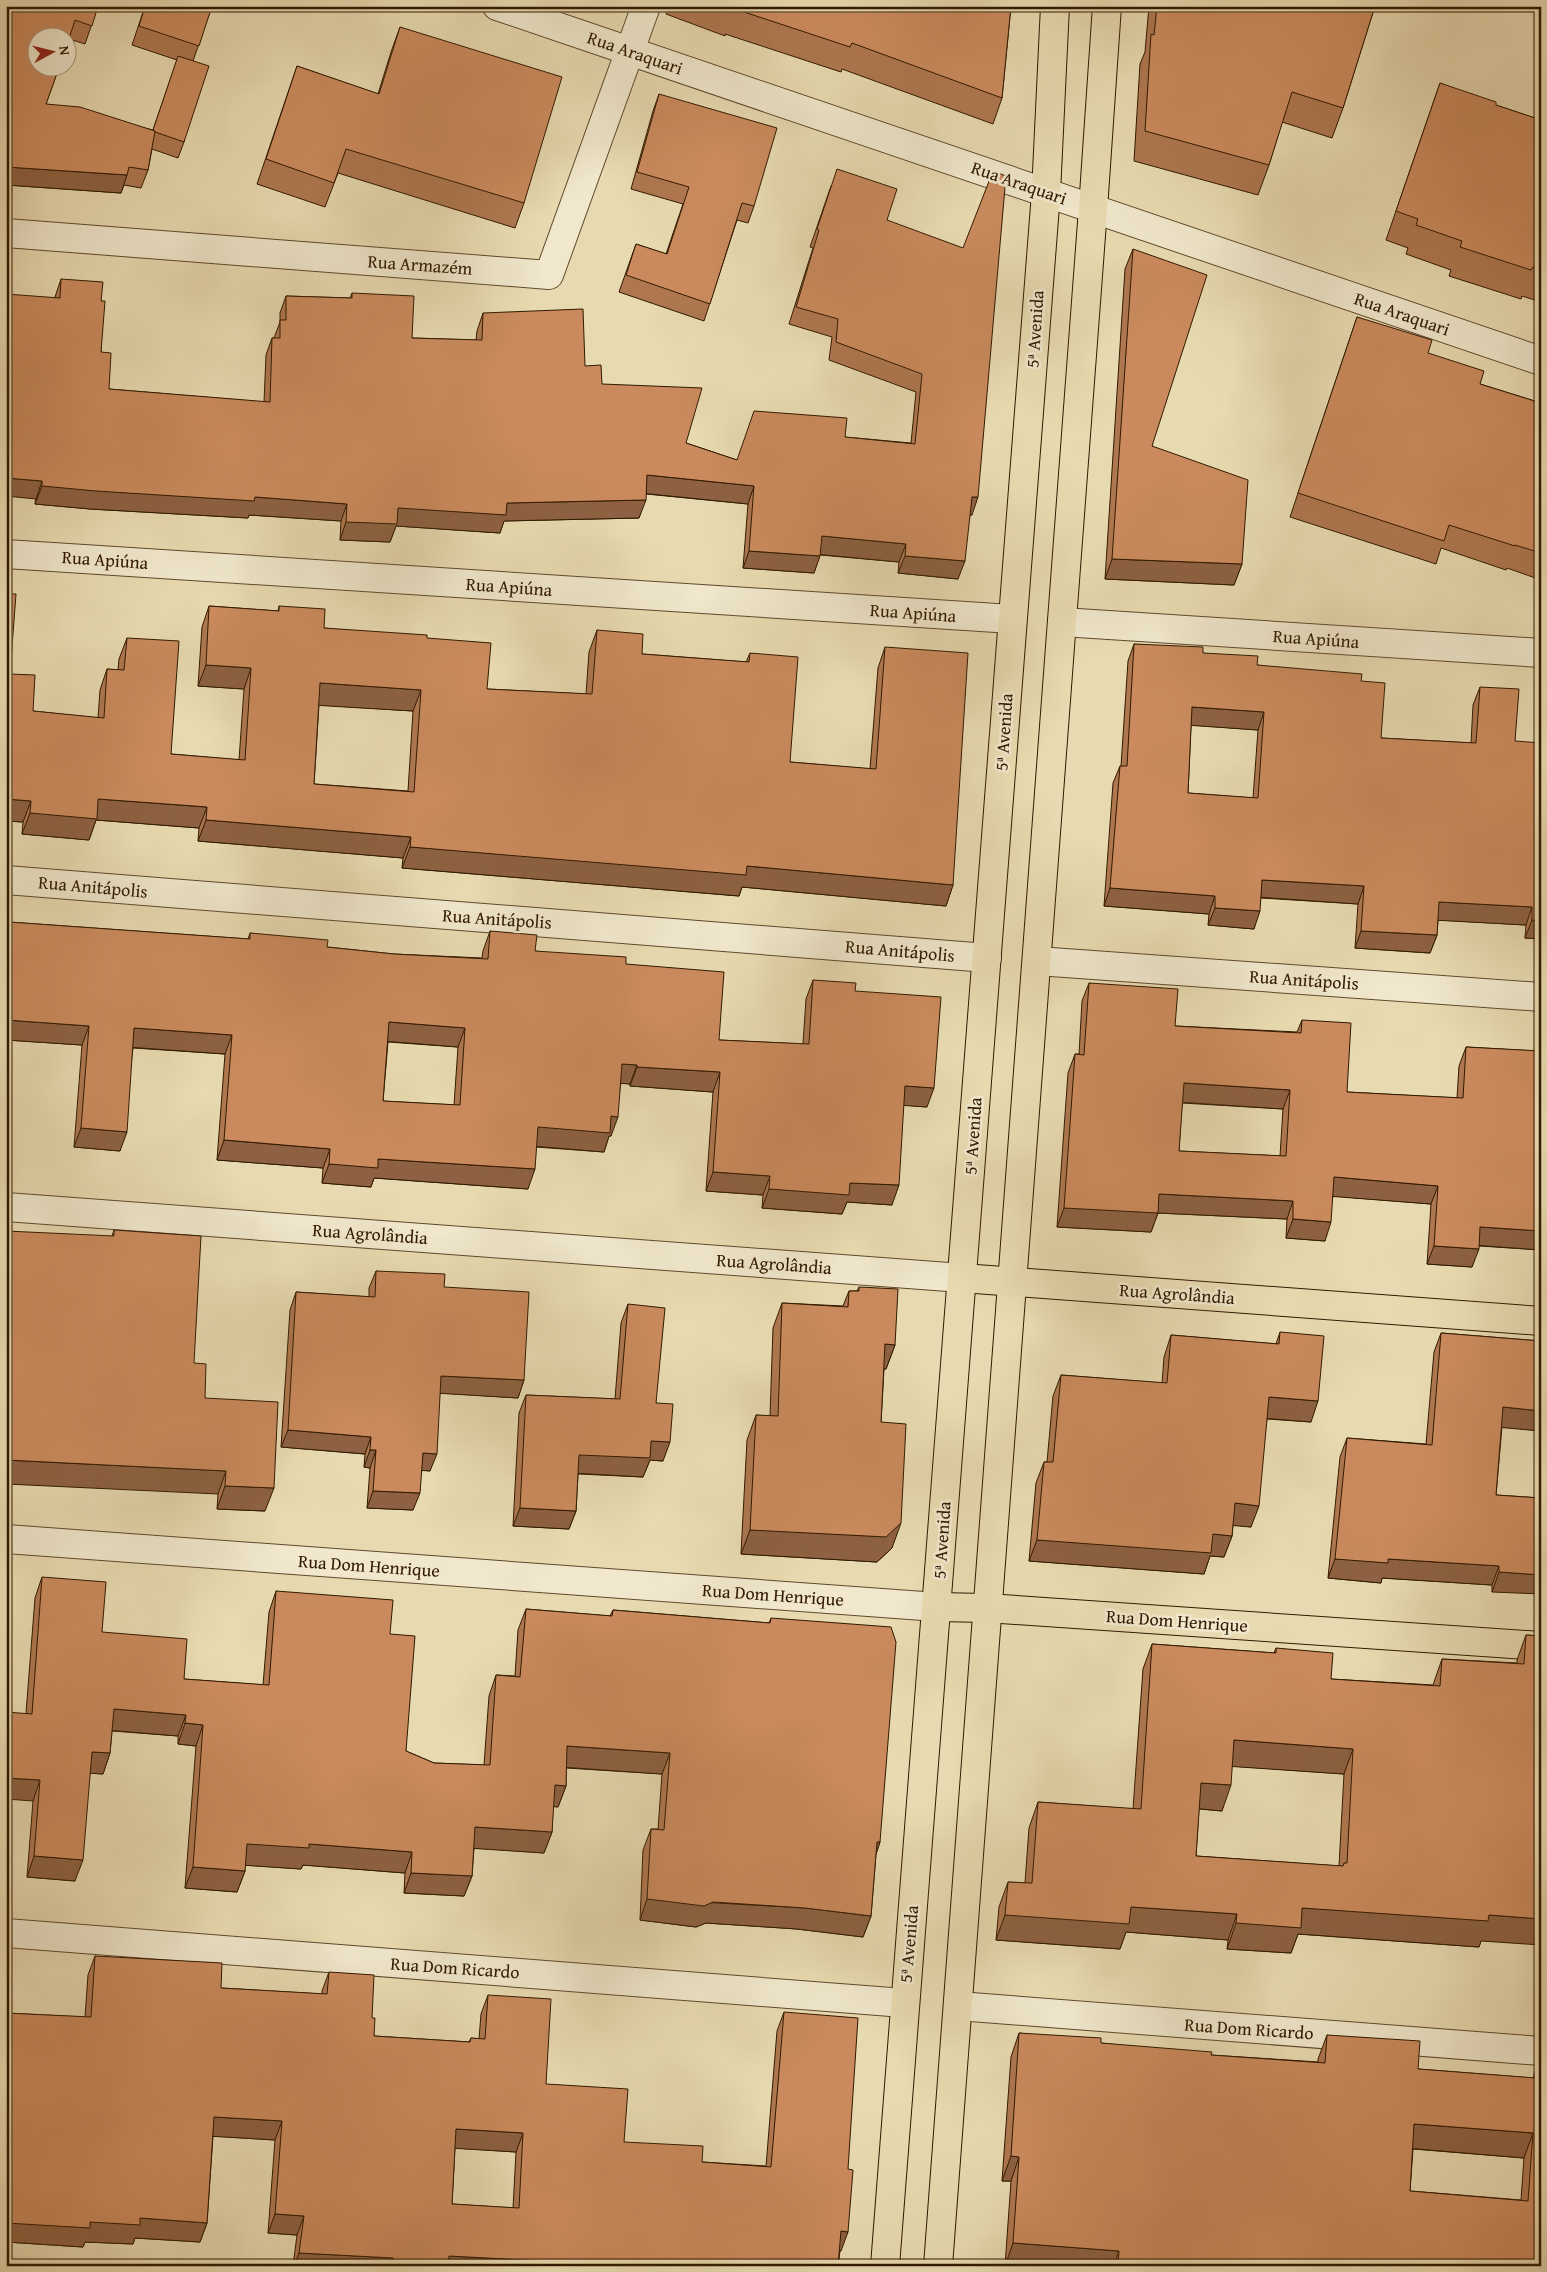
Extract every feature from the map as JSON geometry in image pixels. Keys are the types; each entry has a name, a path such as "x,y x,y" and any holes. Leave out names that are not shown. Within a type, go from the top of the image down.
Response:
{"main road":[{"name":"5ª Avenida","path":"885,2266 1046,192 1056,6"},
{"path":"938,2266 1093,209 1106,6"},
{"name":"Rua Agrolândia","path":"962,1278 1541,1321"},
{"name":"Rua Dom Henrique","path":"937,1606 1541,1646"}],"street":[{"name":"Rua Araquari","path":"497,6 1541,361"},
{"name":"Rua Armazém","path":"6,233 549,275 646,6"},
{"name":"Rua Apiúna","path":"6,554 1012,619"},
{"name":"Rua Apiúna","path":"1062,622 1541,653"},
{"name":"Rua Anitápolis","path":"6,880 987,958"},
{"name":"Rua Anitápolis","path":"1037,961 1541,997"},
{"name":"Rua Agrolândia","path":"6,1207 962,1278"},
{"name":"Rua Dom Henrique","path":"6,1539 937,1606"},
{"name":"Rua Dom Ricardo","path":"6,1933 904,2003"},
{"name":"Rua Dom Ricardo","path":"958,2006 1541,2051"}],"building":[{"path":"6,6 98,6 92,26 75,20 72,28 28,28 28,78 55,78 46,104 80,107 155,131 148,170 129,167 127,175 6,167"},
{"path":"145,6 212,6 199,46 139,26"},
{"path":"724,6 1011,6 1002,98 852,43 850,47"},
{"path":"1157,6 1375,6 1343,108 1292,92 1269,165 1145,131 1151,34 1154,35"},
{"path":"400,27 562,77 524,203 346,149 334,183 266,159 297,66 379,94"},
{"path":"178,56 209,66 184,142 153,130"},
{"path":"1440,83 1541,120 1541,269 1533,267 1531,270 1460,247 1462,241 1416,225 1418,219 1396,211"},
{"path":"659,94 777,128 754,206 742,203 710,304 626,275 636,244 667,254 689,187 637,172"},
{"path":"837,169 897,189 887,220 963,248 993,171 1006,176 978,497 972,497 965,561 905,556 906,544 822,536 820,556 749,551 754,486 647,475 646,500 507,503 506,515 398,508 397,524 346,522 347,504 255,497 254,501 96,491 42,486 42,481 6,478 6,294 60,298 61,279 103,282 101,301 105,301 101,352 111,353 109,389 270,402 272,338 280,338 280,320 286,320 286,296 352,298 352,293 414,296 412,338 482,340 483,313 583,309 585,366 601,365 602,384 702,388 686,443 737,460 754,411 847,418 845,437 915,444 922,374 836,342 838,319 796,307 819,230 817,229"},
{"path":"1133,249 1207,275 1152,446 1248,480 1242,564 1112,559"},
{"path":"1357,317 1432,340 1428,353 1484,371 1480,384 1541,403 1541,553 1449,525 1444,541 1298,493"},
{"path":"6,594 16,594 10,674 35,675 33,711 104,718 107,669 124,670 127,638 179,641 171,754 245,760 251,668 206,665 209,606 279,611 279,606 325,609 324,628 427,635 427,638 491,643 487,689 592,694 597,630 643,634 642,654 749,662 750,653 798,657 790,762 876,769 885,647 968,653 953,885 747,866 746,875 410,847 411,837 206,820 207,807 98,799 97,819 30,813 31,801 6,799","holes":["320,683 421,690 414,792 314,784"]},
{"path":"1134,644 1203,647 1203,653 1258,656 1257,665 1362,674 1361,681 1385,683 1381,738 1476,743 1480,687 1519,689 1515,741 1541,743 1541,921 1532,920 1532,907 1439,902 1437,935 1361,931 1364,886 1262,880 1260,911 1215,908 1215,896 1110,888 1120,766 1127,766","holes":["1192,707 1264,712 1258,798 1188,793"]},
{"path":"9,922 250,939 250,933 328,940 327,947 394,954 488,959 490,931 537,935 535,951 626,957 626,964 724,972 719,1040 809,1044 813,980 856,983 855,991 941,997 934,1088 905,1086 899,1185 850,1183 849,1195 769,1189 770,1176 713,1172 720,1072 637,1067 637,1065 622,1064 618,1117 611,1116 610,1133 538,1127 535,1169 378,1159 378,1168 329,1164 330,1149 224,1140 232,1035 134,1028 127,1132 81,1128 89,1026 6,1020 7,938","holes":["389,1022 465,1028 460,1105 383,1101"]},
{"path":"1089,983 1178,989 1175,1026 1301,1033 1302,1020 1351,1023 1347,1092 1463,1098 1466,1047 1541,1051 1541,1231 1480,1227 1479,1249 1434,1246 1438,1186 1334,1177 1331,1222 1293,1219 1293,1201 1159,1194 1158,1213 1064,1208 1075,1054 1084,1055","holes":["1184,1083 1290,1090 1286,1156 1179,1151"]},
{"path":"114,1230 201,1236 194,1363 206,1364 205,1398 278,1402 274,1488 225,1486 226,1471 6,1460 6,1231 114,1236"},
{"path":"376,1271 445,1274 444,1287 529,1292 524,1380 441,1376 437,1454 423,1453 420,1493 373,1491 376,1450 370,1450 371,1437 288,1430 296,1292 375,1297"},
{"path":"859,1287 898,1289 895,1345 885,1344 881,1422 906,1424 901,1523 886,1537 750,1530 756,1415 778,1416 782,1303 848,1307 849,1291 859,1291"},
{"path":"628,1304 665,1308 656,1403 673,1404 670,1442 651,1441 650,1458 579,1455 576,1511 520,1508 526,1395 620,1399"},
{"path":"1280,1332 1324,1336 1318,1401 1269,1397 1259,1506 1235,1503 1232,1536 1213,1534 1211,1553 1037,1540 1044,1462 1053,1462 1061,1375 1167,1383 1171,1335 1279,1344"},
{"path":"1441,1333 1541,1341 1541,1411 1503,1407 1496,1495 1541,1498 1541,1575 1499,1572 1499,1566 1388,1559 1388,1563 1335,1559 1347,1438 1432,1445"},
{"path":"42,1577 106,1582 102,1632 187,1639 184,1679 269,1685 276,1591 393,1600 390,1634 415,1636 406,1751 434,1763 490,1765 496,1675 520,1677 526,1609 612,1616 613,1610 770,1623 771,1618 891,1627 896,1642 880,1842 877,1842 871,1916 805,1908 713,1902 704,1906 647,1899 651,1829 664,1830 670,1753 567,1746 566,1786 555,1785 552,1832 475,1827 472,1876 411,1873 412,1852 309,1844 309,1848 247,1844 245,1871 193,1867 203,1725 185,1723 186,1715 114,1709 110,1753 92,1752 83,1860 34,1856 40,1780 6,1778 6,1712 32,1714"},
{"path":"1526,1635 1541,1636 1541,1919 1489,1915 1488,1921 1302,1908 1301,1928 1236,1923 1237,1914 1131,1907 1129,1924 1005,1915 1008,1882 1032,1883 1038,1802 1141,1809 1152,1644 1276,1653 1276,1648 1333,1653 1331,1679 1440,1686 1442,1659 1524,1664","holes":["1234,1740 1353,1749 1347,1863 1344,1863 1343,1866 1196,1856 1201,1783 1231,1785"]},
{"path":"95,1956 222,1963 221,1988 327,1994 329,1972 374,1975 372,2018 375,2018 374,2036 470,2042 471,2038 485,2039 488,1995 551,1999 546,2084 628,2089 624,2142 703,2146 702,2162 771,2167 784,2012 858,2018 848,2169 853,2170 848,2232 841,2231 838,2266 543,2266 543,2261 449,2256 448,2264 393,2261 393,2258 299,2253 304,2216 275,2214 282,2121 214,2117 207,2223 140,2218 140,2225 90,2222 90,2228 6,2223 6,2013 91,2017","holes":["456,2129 523,2133 519,2208 452,2204"]},
{"path":"1019,2033 1101,2038 1101,2043 1212,2052 1211,2055 1325,2063 1327,2035 1420,2041 1418,2069 1536,2078 1537,2067 1541,2067 1541,2266 1118,2266 1119,2251 1013,2243 1019,2157 1011,2156","holes":["1414,2124 1533,2133 1528,2201 1410,2191"]}]}
